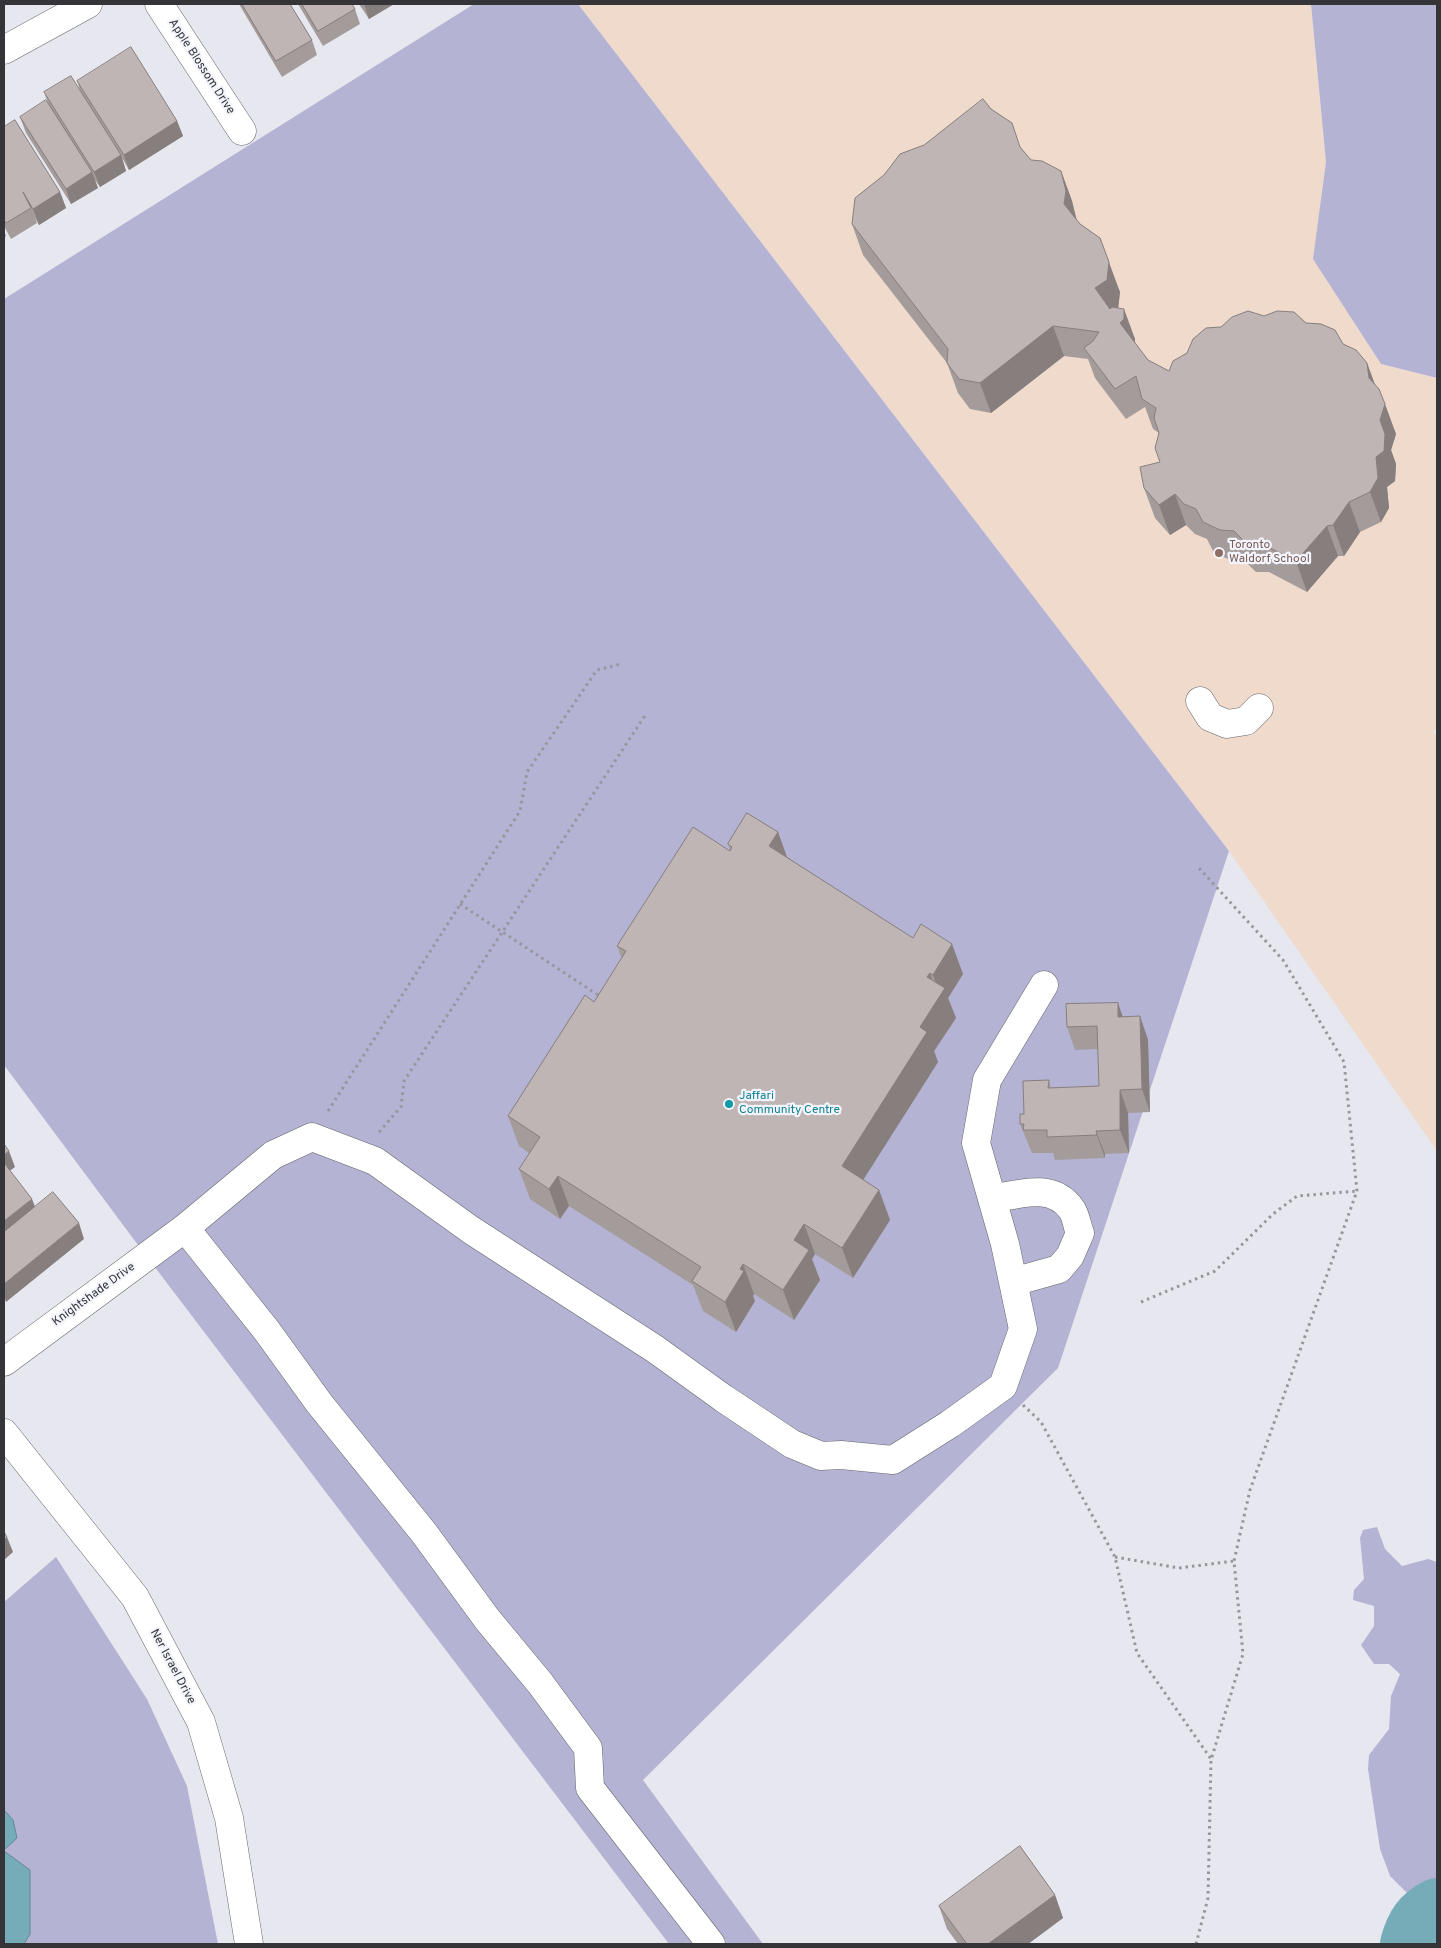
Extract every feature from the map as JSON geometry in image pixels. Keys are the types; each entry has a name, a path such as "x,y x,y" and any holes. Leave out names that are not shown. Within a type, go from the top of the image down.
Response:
{"street":[{"path":"4,50 88,4"},
{"name":"Apple Blossom Drive","path":"159,4 242,131"},
{"path":"1200,701 1210,716 1227,724 1246,721 1259,708"},
{"path":"312,1137 375,1161 471,1230 655,1350 792,1444 821,1456 841,1455 893,1460 950,1424 1003,1386 1023,1329 1005,1244 976,1143 987,1080 1044,985"},
{"name":"Knightshade Drive","path":"4,1362 185,1228 273,1155 312,1137"},
{"path":"992,1199 1031,1192 1055,1194 1072,1210 1080,1232 1070,1256 1059,1269 1013,1282"},
{"path":"185,1228 267,1331 320,1403 424,1533 488,1619 540,1682 588,1748 590,1788 711,1944"},
{"name":"Ner Israel Drive","path":"4,1433 135,1597 201,1722 229,1818 249,1944"}],"path":[{"path":"312,1137 520,811 527,772 597,670 622,664"},
{"path":"359,1155 401,1107 404,1081 646,714"},
{"path":"1196,1944 1208,1898 1211,1760 1243,1654 1234,1560 1250,1490 1357,1191 1344,1062 1283,960 1198,867"},
{"path":"460,904 598,994"},
{"path":"1141,1302 1215,1270 1273,1214 1297,1196 1357,1191"},
{"path":"1003,1386 1041,1422 1115,1557 1137,1653 1211,1760"},
{"path":"1115,1557 1179,1568 1234,1560"}],"shaded area":[{"path":"474,4 578,4 1229,851 1058,1368 643,1780 763,1944 669,1944 135,1241 4,1065 4,299"},
{"name":"Toronto Waldorf School","path":"578,4 1311,4 1326,162 1314,259 1381,364 1437,378 1437,728 1433,732 1437,737 1437,1151 1229,851"},
{"path":"1311,4 1437,4 1437,378 1381,364 1313,259 1326,162"},
{"path":"1377,1527 1385,1549 1402,1566 1428,1559 1437,1562 1437,1922 1424,1934 1419,1944 1398,1944 1397,1934 1407,1907 1407,1893 1390,1876 1380,1849 1368,1769 1369,1755 1389,1729 1391,1696 1400,1674 1389,1664 1374,1664 1361,1645 1374,1626 1374,1606 1353,1600 1354,1590 1364,1579 1360,1538 1363,1530"},
{"path":"56,1557 147,1699 187,1786 218,1944 4,1944 4,1602"},
{"path":"4,1810 13,1820 17,1838 4,1850"},
{"path":"4,1851 30,1870 30,1934 24,1944 4,1944"}],"building":[{"path":"242,4 290,4 312,40 276,61"},
{"path":"302,4 352,4 355,9 318,31"},
{"path":"131,47 177,121 124,155 77,81"},
{"path":"71,76 121,155 94,172 44,92"},
{"path":"983,99 991,109 1012,123 1020,147 1031,160 1042,161 1061,171 1066,191 1064,204 1080,224 1100,238 1109,262 1107,280 1095,288 1110,309 1112,307 1124,309 1124,319 1120,323 1148,360 1169,371 1173,361 1187,353 1193,339 1206,328 1221,327 1232,317 1248,311 1264,316 1277,311 1294,312 1306,323 1321,324 1335,330 1343,344 1356,350 1367,363 1369,378 1379,389 1385,404 1380,420 1385,434 1384,451 1376,457 1378,478 1370,492 1349,502 1333,525 1327,526 1296,561 1258,542 1245,542 1234,531 1220,530 1203,522 1196,509 1184,504 1175,494 1159,505 1144,488 1140,467 1160,462 1155,448 1159,433 1154,418 1156,408 1142,399 1136,376 1115,389 1084,348 1093,341 1099,332 1053,326 980,383 959,379 947,363 948,349 852,224 855,198 884,175 900,154 924,145"},
{"path":"46,100 92,172 66,189 20,117"},
{"path":"15,120 60,192 33,209 23,192 31,208 6,223 4,220 4,127"},
{"name":"Jaffari Community Centre","path":"747,813 778,832 769,846 913,938 921,924 952,944 933,975 930,973 927,977 945,988 920,1027 927,1032 842,1166 879,1190 842,1248 804,1224 794,1240 809,1250 783,1290 743,1264 740,1269 744,1271 725,1302 692,1281 701,1267 558,1176 549,1189 519,1169 540,1137 508,1116 585,995 594,1002 626,951 617,946 693,827 730,851 732,847 728,844"},
{"path":"1118,1003 1118,1017 1140,1016 1142,1089 1120,1090 1120,1130 1096,1131 1097,1135 1047,1137 1047,1130 1023,1130 1024,1124 1020,1124 1020,1114 1024,1114 1023,1081 1049,1080 1048,1088 1099,1086 1097,1026 1067,1027 1066,1004"},
{"path":"4,1144 9,1151 4,1155"},
{"path":"4,1165 32,1199 4,1221"},
{"path":"53,1192 79,1223 4,1284 4,1232"},
{"path":"1020,1846 1055,1895 988,1944 967,1944 939,1906"}],"waterway":[{"path":"1407,1944 1411,1931 1417,1921 1425,1912 1437,1905"}],"place":[{"name":"Toronto Waldorf School","path":"1219,553"},
{"name":"Jaffari Community Centre","path":"729,1104"}]}
